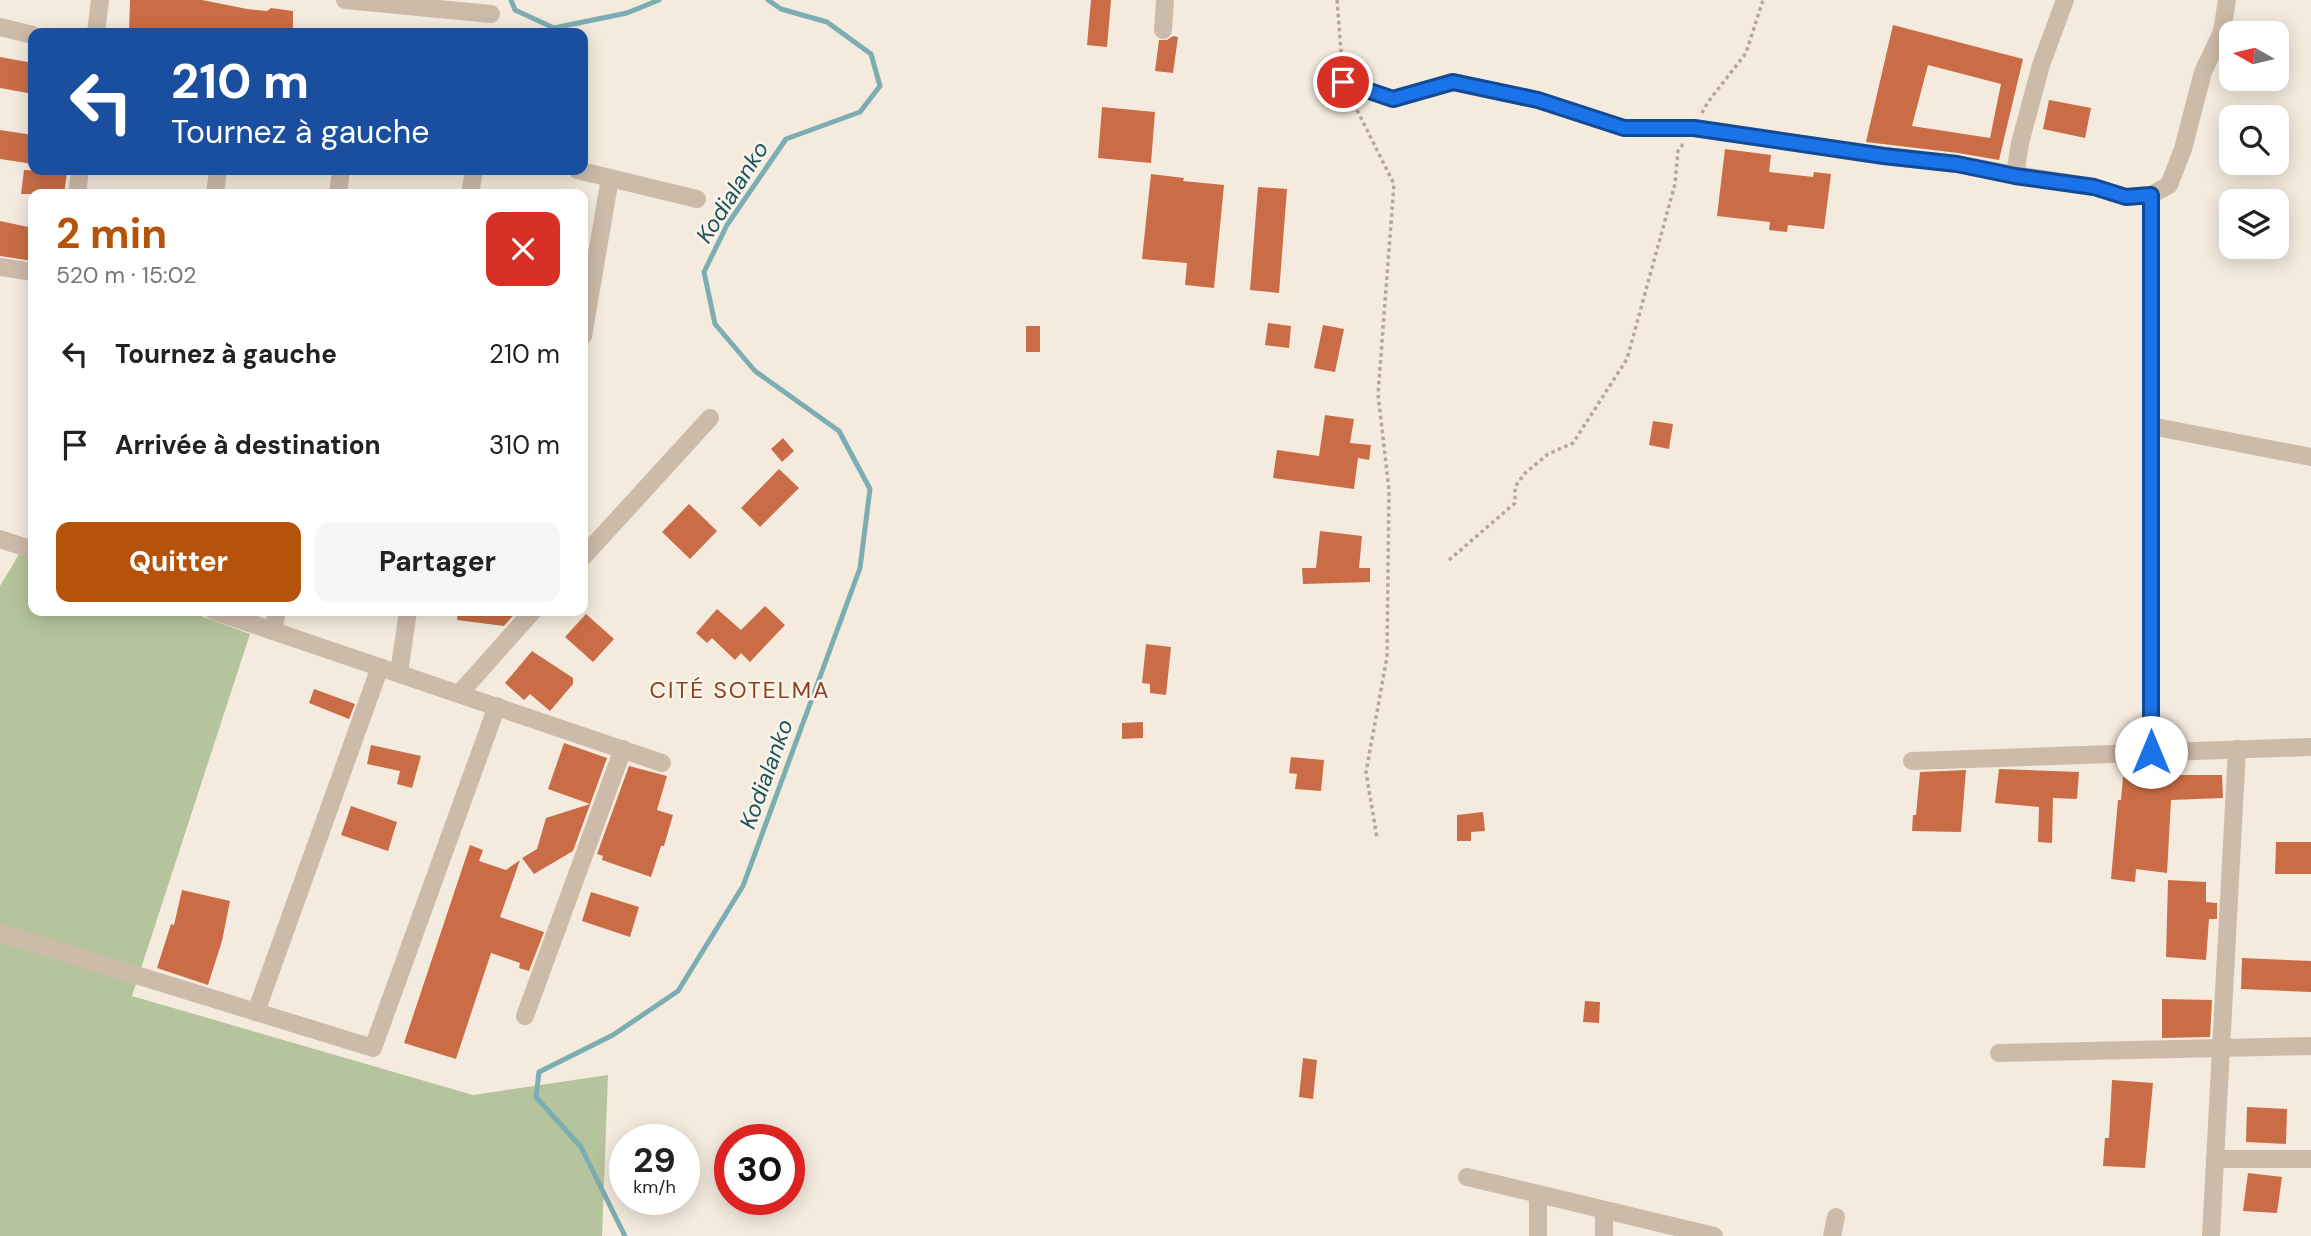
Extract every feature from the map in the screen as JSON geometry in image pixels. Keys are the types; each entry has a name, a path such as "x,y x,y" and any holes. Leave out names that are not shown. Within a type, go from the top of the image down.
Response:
{"street":[{"path":"97,28 100,0"},
{"path":"345,0 491,14"},
{"path":"1163,30 1165,0"},
{"path":"2015,176 2020,143 2041,65 2064,0"},
{"path":"1343,82 1393,99 1453,82 1538,100 1624,128 1694,128 1957,164 2015,176 2094,187 2126,197 2151,195 2169,185 2183,149 2203,72 2222,32 2227,0"},
{"path":"0,27 28,34"},
{"path":"588,173 696,199"},
{"path":"588,307 610,178"},
{"path":"2151,195 2151,752"},
{"path":"0,267 28,271"},
{"path":"588,551 710,418"},
{"path":"2151,426 2311,457"},
{"path":"0,539 28,548"},
{"path":"229,616 663,762"},
{"path":"274,631 276,616"},
{"path":"399,673 407,616"},
{"path":"459,694 529,616"},
{"path":"256,1012 380,667"},
{"path":"0,933 373,1048 497,706"},
{"path":"1912,761 2311,747"},
{"path":"525,1016 623,749"},
{"path":"2211,1236 2237,749"},
{"path":"1999,1054 2311,1046"},
{"path":"2215,1159 2311,1159"},
{"path":"1467,1177 1714,1236"},
{"path":"1538,1194 1538,1236"},
{"path":"1604,1210 1604,1236"},
{"path":"1832,1236 1836,1217"}],"path":[{"path":"1337,0 1343,82 1394,184 1378,394 1389,490 1387,657 1366,772 1377,838"},
{"path":"1448,561 1516,503 1515,487 1524,474 1548,454 1573,443 1628,359 1675,184 1678,151 1708,102 1746,53 1763,0"}],"green space":[{"path":"21,551 28,554 28,616 201,616 250,634 132,996 473,1095 608,1075 602,1236 0,1236 0,586"}],"building":[{"path":"130,0 202,0 247,9 293,11 293,28 129,28"},
{"path":"1091,0 1111,0 1107,47 1087,45"},
{"path":"1893,25 2023,59 1999,160 1866,142","holes":["1928,65 2001,84 1990,138 1912,126"]},
{"path":"1173,36 1178,37 1173,73 1155,71 1159,40 1167,40"},
{"path":"0,57 28,62 28,93 0,88"},
{"path":"2049,100 2091,108 2085,138 2043,129"},
{"path":"1102,107 1155,112 1151,163 1098,158"},
{"path":"0,130 28,134 28,163 0,159"},
{"path":"1725,149 1771,155 1769,172 1813,177 1814,172 1831,174 1824,229 1788,225 1787,232 1769,230 1770,222 1717,216"},
{"path":"24,170 28,170 28,175 67,175 65,189 28,189 28,194 21,194"},
{"path":"1151,174 1184,178 1183,181 1224,185 1214,288 1185,285 1187,263 1142,259"},
{"path":"1258,187 1287,189 1279,293 1250,290"},
{"path":"0,221 28,227 28,260 0,256"},
{"path":"1268,323 1291,326 1289,348 1265,345"},
{"path":"1323,325 1344,329 1335,372 1314,368"},
{"path":"1026,326 1040,326 1040,352 1026,352"},
{"path":"1325,415 1354,419 1350,443 1371,445 1369,460 1358,458 1354,489 1273,478 1277,450 1319,456"},
{"path":"1653,421 1673,424 1669,449 1649,445"},
{"path":"783,438 794,451 782,462 771,449"},
{"path":"779,469 799,488 760,527 741,508"},
{"path":"689,504 717,531 690,559 662,532"},
{"path":"1320,531 1362,536 1359,568 1370,568 1370,582 1303,584 1302,568 1316,568"},
{"path":"765,606 785,625 750,662 741,653 735,660 712,638 707,643 696,633 717,609 741,630"},
{"path":"457,616 513,616 504,626 457,620"},
{"path":"584,616 588,616 614,639 593,662 565,637"},
{"path":"1146,644 1171,647 1166,695 1150,693 1150,684 1142,683"},
{"path":"532,651 573,678 573,684 550,711 530,694 524,700 505,683"},
{"path":"314,689 355,704 349,719 309,703"},
{"path":"1143,722 1143,738 1122,739 1122,723"},
{"path":"564,743 607,758 573,851 534,874 522,858 537,849 546,818 590,804 548,789"},
{"path":"371,745 421,756 412,788 397,784 400,771 367,764"},
{"path":"1291,757 1324,760 1321,791 1295,789 1297,774 1289,773"},
{"path":"629,766 667,776 657,810 673,815 651,877 602,860 603,856 597,854"},
{"path":"1999,769 2079,772 2077,799 2053,798 2052,843 2038,842 2039,807 1995,803"},
{"path":"1966,770 1961,832 1912,831 1920,772"},
{"path":"2172,775 2222,775 2223,798 2171,800 2167,873 2136,869 2135,882 2111,879 2118,800 2121,800 2123,777 2172,781"},
{"path":"351,806 397,822 388,851 341,835"},
{"path":"1483,812 1485,831 1471,832 1471,841 1457,841 1457,815"},
{"path":"2276,842 2311,842 2311,874 2275,874"},
{"path":"470,845 483,850 479,861 506,870 520,860 500,917 544,932 529,971 519,968 520,963 491,953 456,1059 404,1043"},
{"path":"2168,880 2206,882 2206,902 2217,903 2217,919 2209,919 2206,960 2166,957"},
{"path":"182,890 230,901 222,941 208,985 157,968 171,924 174,925"},
{"path":"591,892 639,907 630,937 582,921"},
{"path":"2242,958 2311,961 2311,992 2241,989"},
{"path":"2162,999 2212,1000 2210,1037 2162,1038"},
{"path":"1585,1001 1600,1002 1599,1023 1583,1022"},
{"path":"1303,1058 1317,1060 1313,1099 1299,1097"},
{"path":"2112,1080 2153,1083 2145,1168 2103,1166 2105,1138 2109,1138"},
{"path":"2247,1107 2287,1109 2286,1144 2246,1142"},
{"path":"2248,1173 2282,1177 2277,1213 2243,1211"}],"waterway":[{"name":"Kodialanko","path":"511,0 515,10 554,28 627,13 659,0"},
{"name":"Kodialanko","path":"625,1236 581,1147 536,1097 539,1072 613,1035 678,991 743,886 860,568 870,489 839,431 755,371 715,324 704,272 727,225 786,139 860,112 880,86 871,54 827,22 781,9 768,0"}],"district":[{"name":"CITÉ SOTELMA","path":"740,690"}],"route":[{"path":"1343,82 1393,99 1453,82 1538,100 1624,128 1694,128 1957,164 2015,176 2094,187 2126,197 2151,195 2151,752"}]}
